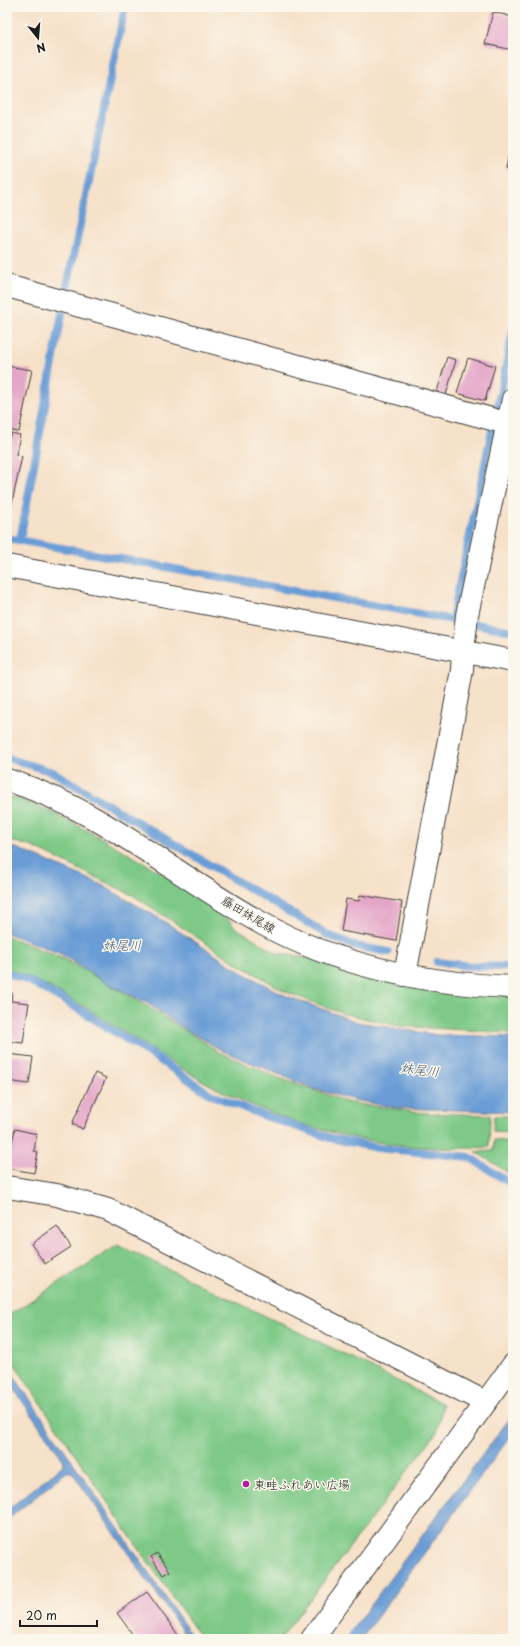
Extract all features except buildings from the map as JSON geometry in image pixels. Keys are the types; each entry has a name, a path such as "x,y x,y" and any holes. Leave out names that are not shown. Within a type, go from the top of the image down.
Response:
{"street":[{"path":"7,286 510,424"},
{"path":"405,976 462,670 466,622 510,424 513,399"},
{"path":"7,566 513,661"},
{"name":"藤田妹尾線","path":"7,780 65,803 101,821 262,924 292,939 363,965 405,976 441,982 513,987"},
{"path":"7,1187 56,1195 108,1210 485,1402"},
{"path":"312,1639 513,1365"}],"green space":[{"path":"7,795 37,805 94,834 155,869 216,907 236,928 277,953 317,959 352,973 441,991 513,996 513,1033 399,1026 341,1013 286,992 230,959 134,896 31,846 7,840"},
{"path":"7,936 66,960 142,1003 221,1053 276,1077 350,1103 424,1113 490,1115 489,1147 455,1148 388,1144 322,1130 258,1108 204,1082 57,991 24,975 7,969"},
{"path":"494,1116 513,1116 513,1132 493,1131"},
{"path":"494,1140 513,1142 513,1176 476,1152 493,1151"},
{"name":"東畦ふれあい広場","path":"118,1245 338,1351 443,1404 437,1432 280,1639 202,1639 130,1536 7,1353 7,1316"}],"water":[{"name":"妹尾川","path":"7,846 19,849 98,883 159,918 238,970 284,995 357,1022 437,1035 513,1037 513,1112 398,1108 354,1100 314,1089 223,1051 187,1030 147,1003 103,981 61,954 7,933"},
{"path":"7,1366 194,1639 188,1639 72,1472 66,1472 7,1520 7,1510 62,1466 64,1461 7,1379"},
{"path":"513,1414 513,1433 361,1639 345,1639"}],"waterway":[{"path":"66,292 125,7"},
{"path":"20,540 62,314"},
{"path":"497,410 513,331"},
{"path":"452,620 493,426"},
{"path":"7,538 513,631"},
{"path":"7,758 53,772 328,935 356,946 388,952"},
{"path":"437,962 469,966 513,967"},
{"path":"7,973 29,981 62,999 155,1057 210,1094 262,1115 330,1138 378,1148 469,1157 513,1185"}],"place":[{"name":"東畦ふれあい広場","path":"246,1484"}]}
